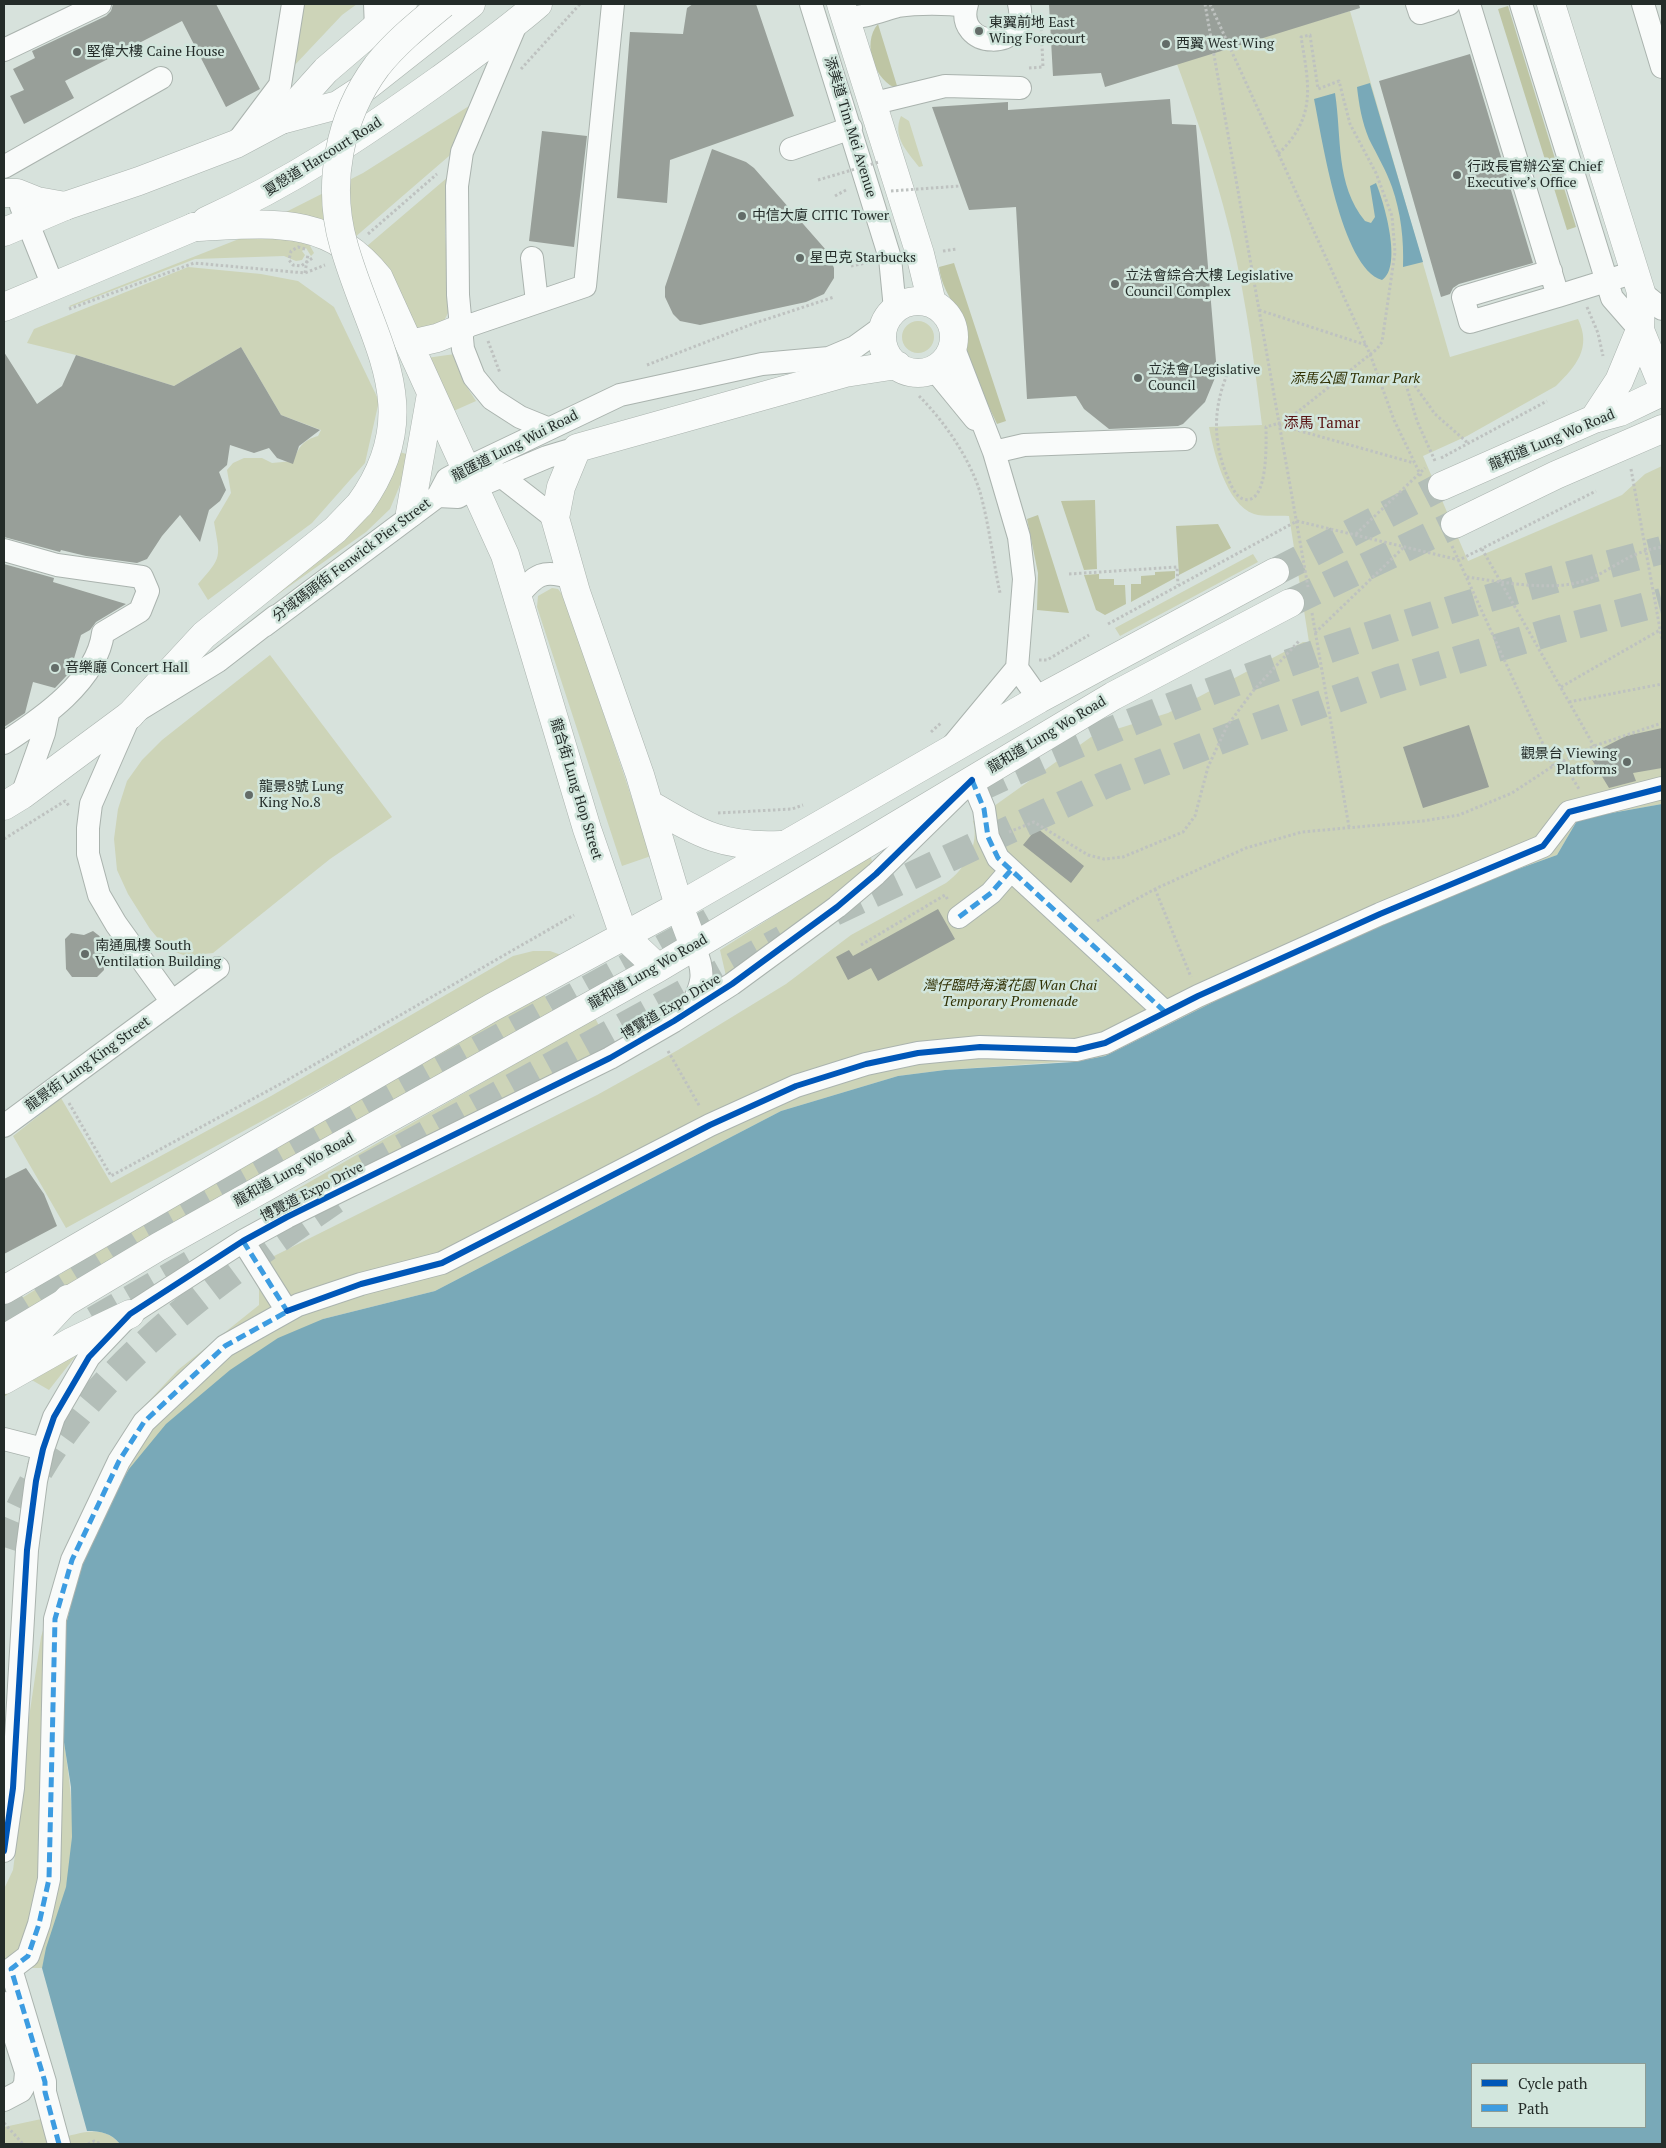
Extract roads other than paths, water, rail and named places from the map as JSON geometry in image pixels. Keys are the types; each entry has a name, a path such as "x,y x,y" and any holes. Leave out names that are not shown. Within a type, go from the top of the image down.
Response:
{"main road":[{"path":"282,120 375,16 403,4"},
{"path":"130,715 204,635 335,530 360,504 378,477 391,437 393,404 391,385 383,351 349,264 339,227 336,192 338,157 347,123 368,80 402,39 443,4"},
{"path":"16,227 65,206 125,186 236,144 282,120 338,105 367,86 471,4"},
{"name":"夏慤道 Harcourt Road","path":"4,307 194,227 272,190 350,143 518,22 538,4"},
{"path":"1551,4 1638,282 1640,330 1662,384"},
{"name":"添美道 Tim Mei Avenue","path":"843,11 920,254 932,304"},
{"path":"10,193 37,202 65,206"},
{"path":"194,227 278,224 311,230 352,248 379,278 411,344 431,394 475,472"},
{"name":"龍匯道 Lung Wui Road","path":"890,318 913,301 932,304"},
{"path":"932,304 941,309 950,321 954,336 953,346 946,359 934,369"},
{"path":"890,318 884,348 897,365"},
{"path":"411,344 437,338 471,325"},
{"path":"1594,419 1619,381 1640,330"},
{"name":"龍匯道 Lung Wui Road","path":"577,448 845,373 897,365 914,372 934,369"},
{"name":"龍和道 Lung Wo Road","path":"1433,476 1594,419 1620,412 1662,392"},
{"path":"410,513 431,394"},
{"path":"1453,533 1556,475 1662,429"},
{"path":"577,448 563,479 555,518 572,578 649,804 679,906 694,946"},
{"name":"龍合街 Lung Hop Street","path":"475,472 505,555 587,829 624,936 658,968"},
{"path":"4,1290 491,1008 679,906 1038,699 1275,572"},
{"name":"龍和道 Lung Wo Road","path":"4,1339 68,1299 278,1179 658,968 1113,696 1303,602"},
{"name":"分域碼頭街 Fenwick Pier Street","path":"13,801 130,715"},
{"path":"649,804 712,839 740,845 783,845"},
{"path":"4,1368 68,1299"},
{"path":"4,1380 71,1342 130,1314"}],"street":[{"path":"4,50 100,4"},
{"path":"236,144 280,85 293,4"},
{"path":"471,325 585,286 614,4"},
{"name":"添美道 Tim Mei Avenue","path":"811,4 890,258 890,318"},
{"path":"843,11 858,18 899,6 966,5 967,25 973,32 980,38 998,40 1014,31 1020,14 1019,4"},
{"path":"1417,4 1420,13 1449,4"},
{"path":"1469,4 1558,296"},
{"path":"1521,4 1612,298 1640,330"},
{"path":"1643,4 1662,67"},
{"path":"518,22 462,152 456,186 458,295 471,325 463,349 474,377 492,399 520,417 547,428"},
{"path":"52,286 16,227 4,167 161,78"},
{"path":"872,104 945,86 1022,78"},
{"path":"791,148 851,128"},
{"path":"532,258 537,302"},
{"path":"1550,272 1463,298 1470,322 1606,281 1638,282 1662,309"},
{"name":"龍匯道 Lung Wui Road","path":"438,496 458,498 475,472 547,428 620,395 762,364 829,358 855,347 890,318"},
{"path":"949,751 1017,663 1024,579 1019,537 994,452 953,346"},
{"path":"934,369 986,431"},
{"path":"994,452 1024,445 1185,439"},
{"name":"龍匯道 Lung Wui Road","path":"475,472 501,477 547,457 577,448"},
{"path":"501,477 555,518"},
{"name":"分域碼頭街 Fenwick Pier Street","path":"410,513 438,496"},
{"name":"分域碼頭街 Fenwick Pier Street","path":"264,626 438,496"},
{"name":"分域碼頭街 Fenwick Pier Street","path":"130,715 218,661 372,545"},
{"path":"4,550 57,565 142,577 148,591 140,611 103,633 101,648 83,675 48,714 4,743"},
{"path":"518,596 530,582 542,573 558,574 572,578"},
{"path":"1017,663 1038,699"},
{"path":"13,801 44,733 48,714"},
{"path":"130,715 91,804 88,828 88,854 94,882 106,908 172,1002"},
{"path":"972,780 984,809 989,840 998,858 1079,931 1164,1012"},
{"name":"博覽道 Expo Drive","path":"4,1851 13,1788 27,1550 36,1481 43,1450 54,1417 89,1357 130,1314 243,1241 287,1217 610,1058 732,984 838,907 876,874 972,780"},
{"path":"59,2144 45,2092 45,2082 11,1969 28,1956 40,1924 49,1879 55,1619 72,1560 119,1461 144,1422 225,1346 287,1311 361,1284 442,1263 710,1125 796,1086 866,1064 918,1053 980,1047 1076,1050 1105,1043 1164,1012 1380,914 1543,846 1569,812 1662,788"},
{"path":"959,917 991,893 1011,870"},
{"name":"博覽道 Expo Drive","path":"690,1010 702,984 703,973 694,946"},
{"name":"龍景街 Lung King Street","path":"4,1126 218,968"},
{"path":"243,1241 287,1311"},
{"path":"4,1439 43,1450"},
{"path":"4,2003 26,2078 21,2092 4,2100"}],"water":[{"path":"1370,83 1423,262 1403,267 1403,247 1398,207 1387,175 1364,126 1360,107 1357,87"},
{"path":"1335,93 1341,160 1344,176 1355,207 1365,221 1371,223 1375,217 1370,186 1376,183 1387,219 1390,234 1391,262 1388,273 1382,280 1368,270 1355,252 1345,228 1328,170 1314,99"},
{"path":"1662,804 1662,2144 120,2144 113,2137 105,2133 87,2131 42,1968 46,1948 66,1887 72,1837 71,1787 60,1717 66,1625 80,1567 106,1508 129,1469 166,1424 230,1370 278,1338 323,1319 435,1291 781,1111 898,1076 945,1070 1074,1062 1105,1056 1336,941 1482,882 1557,855 1578,819"}],"tunnel":[{"path":"1275,572 1442,486"},
{"path":"1290,603 1455,524"},
{"path":"977,789 1144,717 1314,654 1487,599 1662,550"},
{"path":"834,912 1109,783 1250,729 1388,681 1553,631 1662,602"},
{"path":"4,1320 145,1233 710,922"},
{"path":"365,1168 783,939"},
{"path":"4,1547 28,1490 60,1439 98,1392 141,1348 187,1308 285,1234 335,1200"},
{"path":"94,1320 191,1264"}],"place":[{"name":"東翼前地 East Wing Forecourt","path":"979,31"},
{"name":"西翼 West Wing","path":"1166,44"},
{"name":"堅偉大樓 Caine House","path":"77,52"},
{"name":"行政長官辦公室 Chief Executive’s Office","path":"1457,175"},
{"name":"中信大廈 CITIC Tower","path":"742,216"},
{"name":"星巴克 Starbucks","path":"800,258"},
{"name":"立法會綜合大樓 Legislative Council Complex","path":"1115,284"},
{"name":"立法會 Legislative Council","path":"1138,378"},
{"name":"音樂廳 Concert Hall","path":"55,668"},
{"name":"觀景台 Viewing Platforms","path":"1627,762"},
{"name":"龍景8號 Lung King No.8","path":"249,795"},
{"name":"南通風樓 South Ventilation Building","path":"85,954"}],"district":[{"name":"添馬 Tamar","path":"1322,424"}],"park label":[{"name":"添馬公園 Tamar Park","path":"1355,379"},
{"name":"灣仔臨時海濱花園 Wan Chai Temporary Promenade","path":"1010,994"}]}
